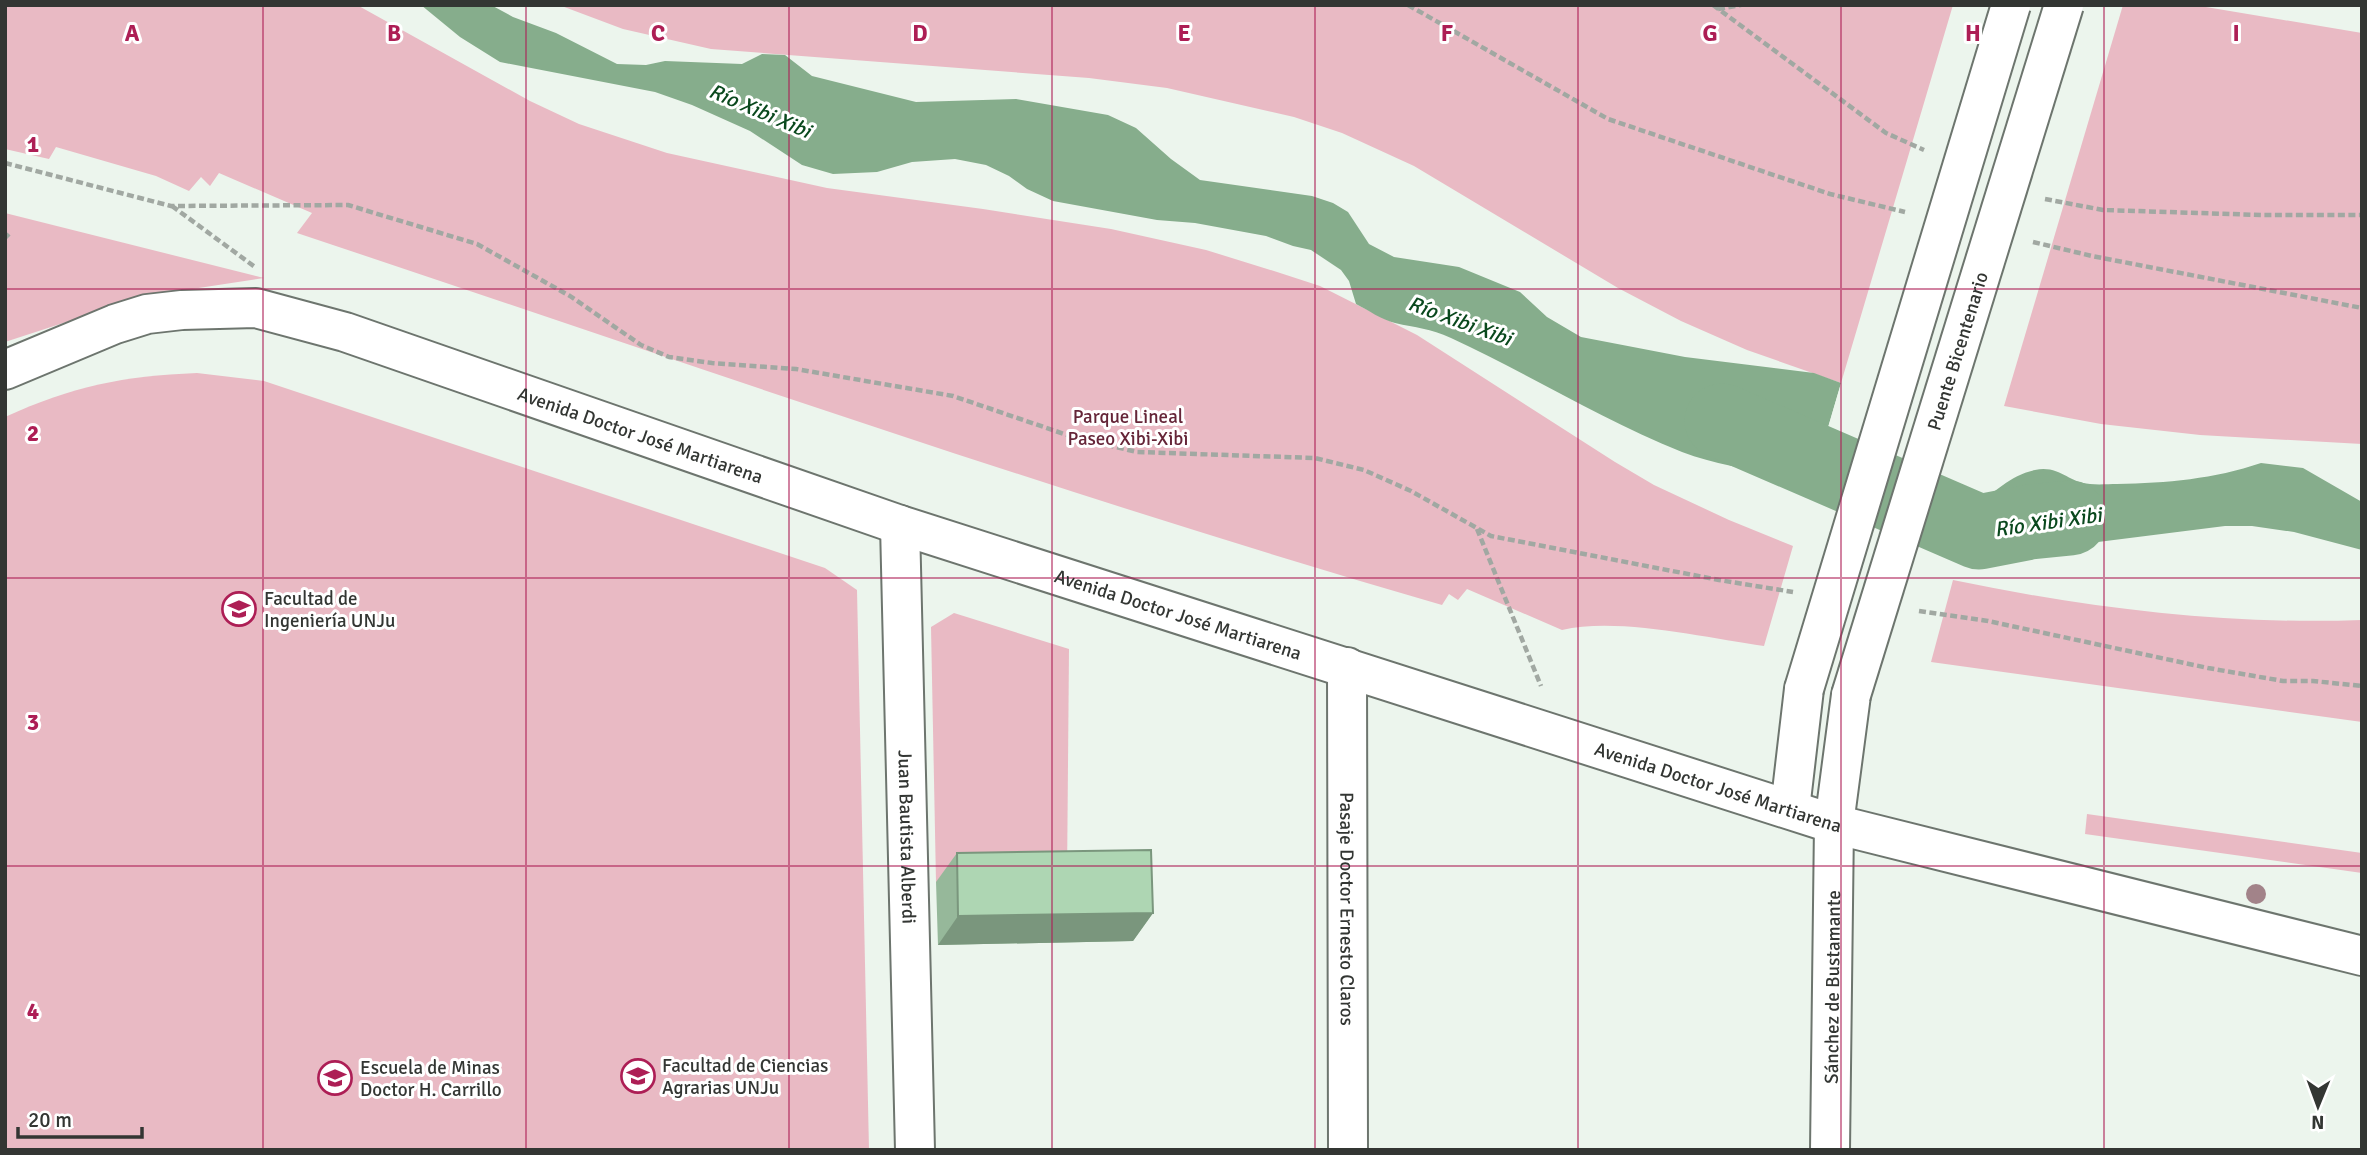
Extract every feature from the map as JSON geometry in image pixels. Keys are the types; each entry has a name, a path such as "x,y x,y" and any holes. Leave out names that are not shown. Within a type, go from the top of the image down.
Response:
{"street":[{"path":"1790,809 1804,689 2011,5"},
{"name":"Puente Bicentenario","path":"1834,824 1851,695 2064,5"},
{"name":"Avenida Doctor José Martiarena","path":"5,370 115,324 147,314 256,308 345,332 900,525 1834,824 2362,956"},
{"name":"Juan Bautista Alberdi","path":"900,525 915,1150"},
{"name":"Pasaje Doctor Ernesto Claros","path":"1347,667 1348,1150"},
{"name":"Sánchez de Bustamante","path":"1830,1150 1834,824"}],"path":[{"path":"1408,5 1608,119 1830,194 1909,213"},
{"path":"1717,9 1741,5"},
{"path":"5,163 171,206 348,205 477,244 570,296 641,345 669,358 796,369 953,396 1073,437 1137,452 1315,458 1364,470 1411,491 1491,536 1800,593"},
{"path":"171,206 263,273"},
{"path":"2026,241 2105,259 2362,308"},
{"path":"1476,527 1543,691"},
{"path":"1908,609 1988,621 2258,677 2362,686"}],"green space":[{"name":"Parque Lineal Paseo Xibi-Xibi","path":"5,5 357,5 530,101 579,124 667,153 827,188 1111,229 1206,250 1320,286 1417,335 1654,485 1793,546 1764,646 1635,627 1562,630 1467,589 1458,600 1449,594 1442,605 1011,472 297,233 312,213 219,173 210,186 201,177 189,191 156,176 56,147 49,159 5,149"},
{"path":"559,5 1953,5 1841,383 1747,350 1681,321 1618,288 1414,166 1342,133 1294,117 1167,88 1089,78 711,49 623,29"},
{"path":"2123,5 2194,5 2362,33 2362,444 2200,435 2101,424 2004,406"},
{"path":"5,213 264,278 146,296 5,342"},
{"path":"197,373 264,381 825,568 857,590 869,1150 5,1150 5,417 53,397 99,384"},
{"path":"1953,580 2054,599 2207,617 2362,620 2362,722 1931,662"},
{"path":"954,613 1069,649 1067,879 936,882 931,627"},
{"path":"2087,814 2362,853 2362,873 2085,834"}],"water":[{"path":"421,5 491,5 513,17 556,33 617,64 646,65 665,61 742,64 762,54 785,55 812,76 916,102 1016,99 1108,115 1136,128 1200,180 1312,196 1333,203 1348,212 1369,244 1394,257 1459,267 1520,292 1547,317 1581,337 1685,357 1814,373 1841,383 1812,482 1714,462 1682,452 1623,426 1451,338 1430,330 1385,320 1356,304 1349,281 1341,270 1311,250 1266,236 1053,201 986,165 955,159 912,162 877,172 833,174 802,165 750,131 655,92 500,62 460,37"},
{"path":"2261,463 2303,468 2362,502 2362,550 2294,532 2252,526 2225,526 2090,543 2022,561 1990,561 1961,555 1975,505 2026,472 2051,470 2090,484 2136,483 2208,476"}],"pier":[{"path":"1842,380 1845,384 1816,483 1811,486"},
{"path":"1979,499 1961,559 1957,554 1971,504"}],"building":[{"path":"1151,850 1153,913 958,916 957,853"}],"waterway":[{"name":"Río Xibi Xibi","path":"1722,421 1979,532 2030,522 2070,518"}],"place":[{"name":"Facultad de Ingeniería UNJu","path":"239,609"},
{"name":"Facultad de Ciencias Agrarias UNJu","path":"638,1076"},
{"name":"Escuela de Minas Doctor H. Carrillo","path":"335,1078"}]}
